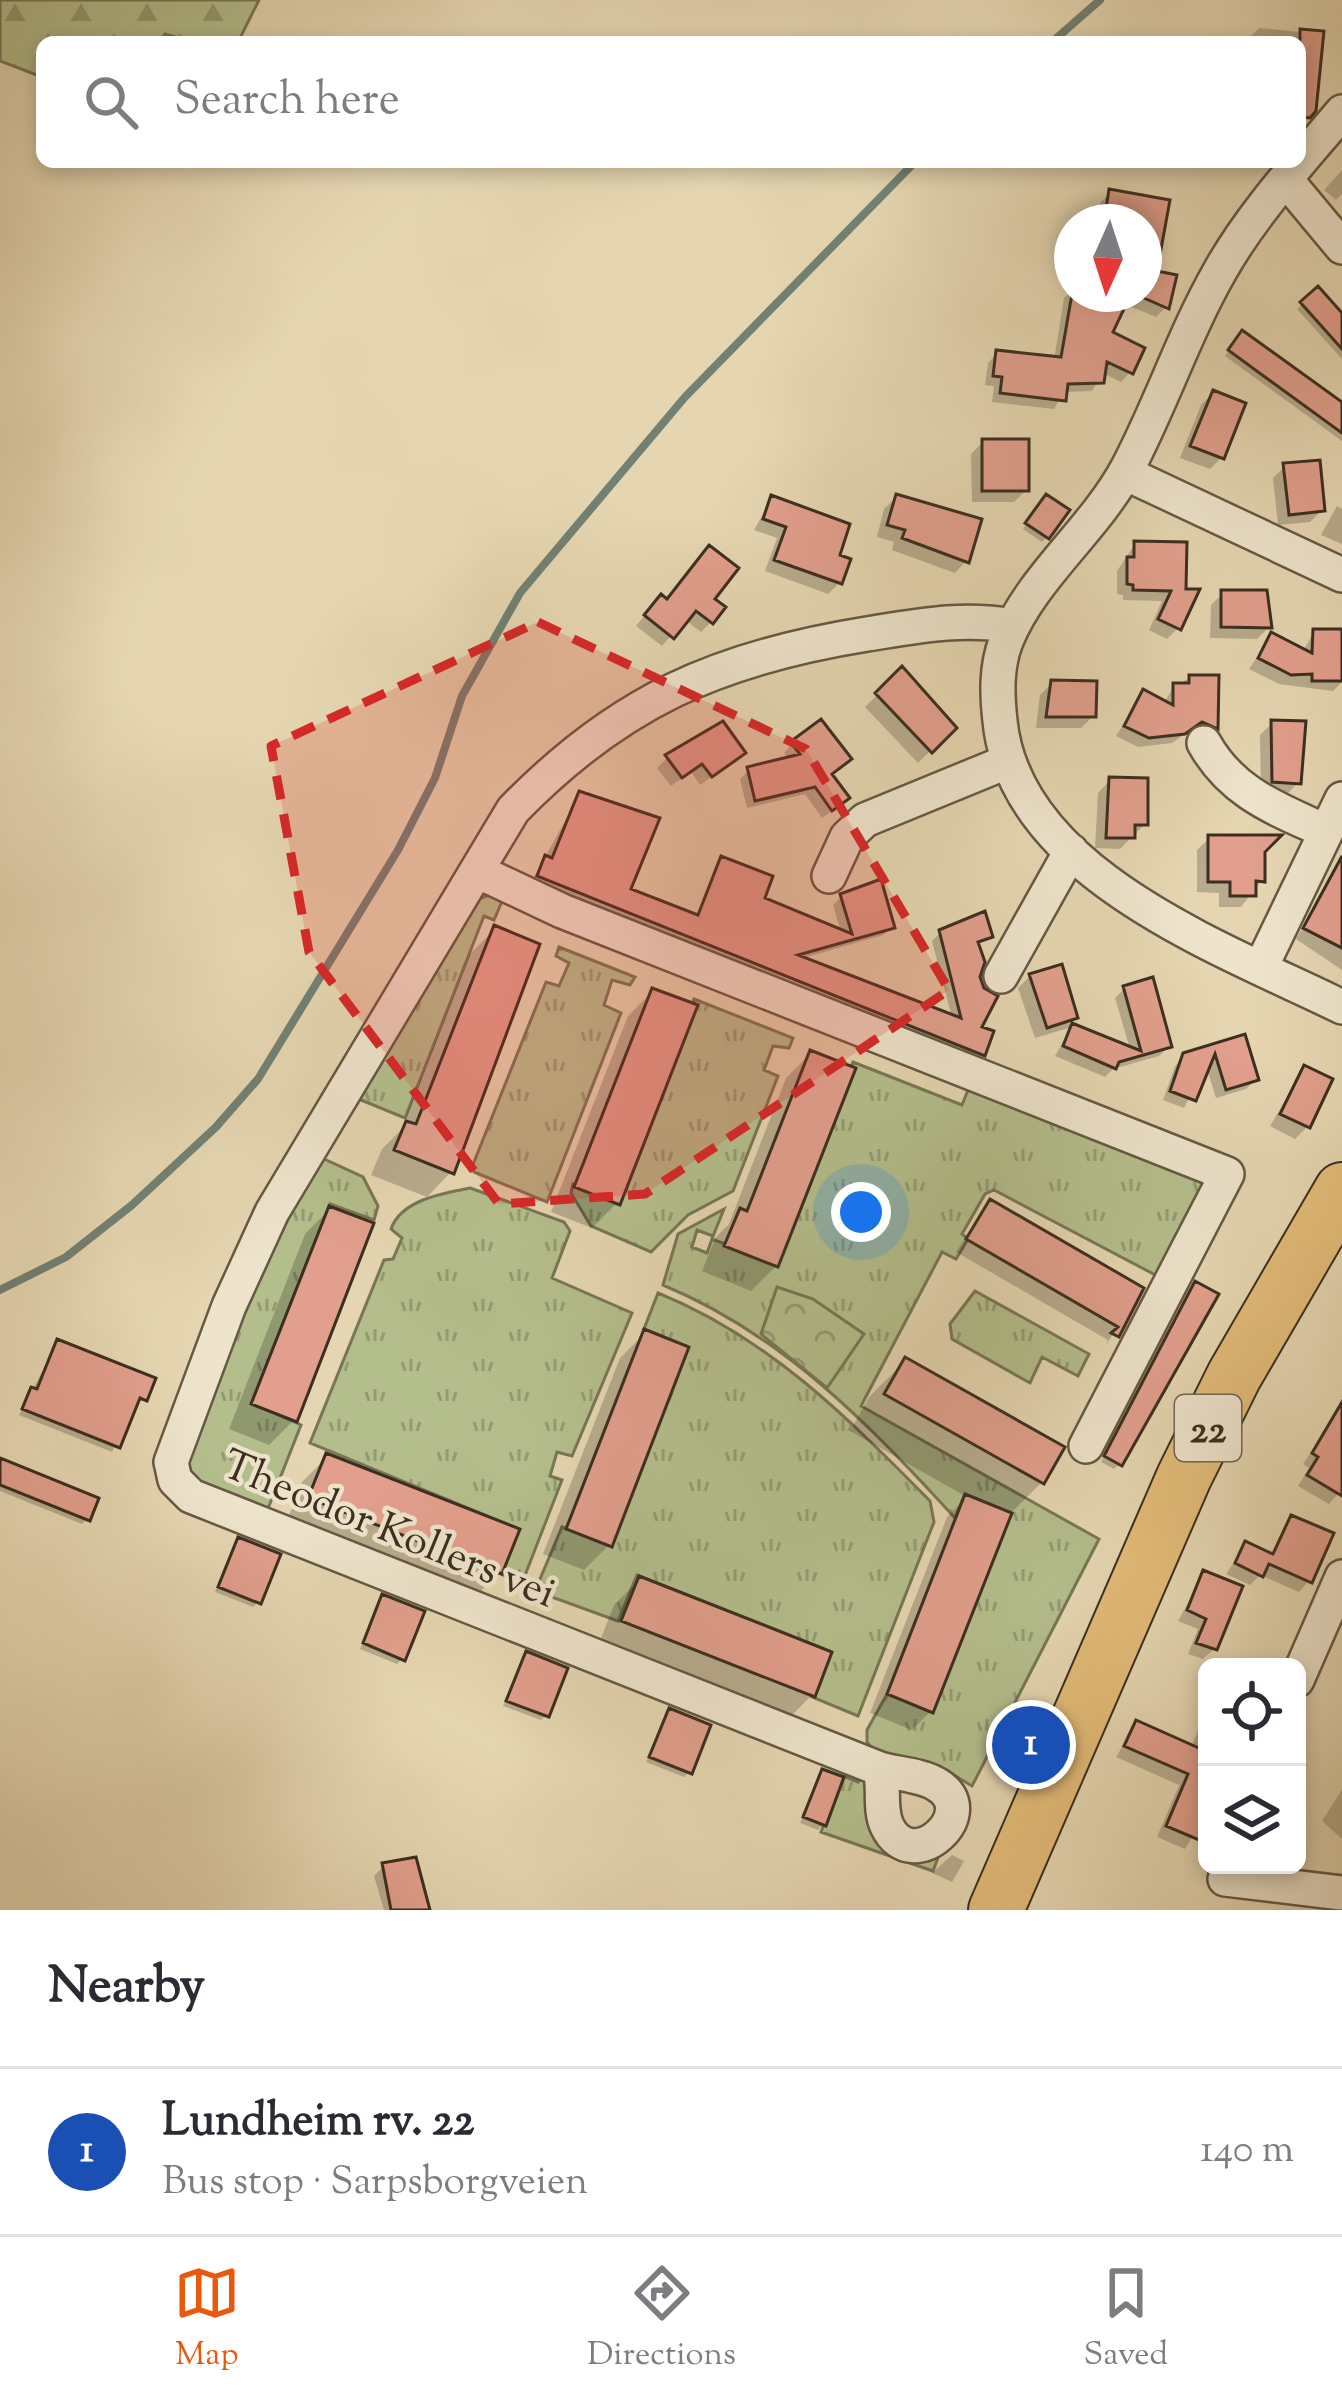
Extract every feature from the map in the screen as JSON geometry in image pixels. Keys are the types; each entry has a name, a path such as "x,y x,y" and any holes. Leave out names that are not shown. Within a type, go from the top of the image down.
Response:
{"highway":[{"name":"22","path":"970,1910 1080,1677 1135,1584 1234,1376 1342,1190"},
{"name":"22","path":"996,1910 1099,1682 1135,1584"}],"street":[{"path":"1306,158 1339,120"},
{"path":"1297,168 1220,271 1125,473 1013,626 998,668 1001,734 1030,801 1071,851 1125,895 1342,1007"},
{"path":"1286,181 1342,247"},
{"path":"1125,473 1342,575"},
{"name":"Theodor Kollers vei","path":"880,1769 190,1496 175,1480 171,1462 272,1212 513,810 550,771 601,728 679,685 787,647 961,619 1013,626"},
{"path":"1204,743 1222,774 1253,798 1325,831"},
{"path":"830,876 848,837 865,820 1009,761"},
{"path":"1261,968 1342,799"},
{"path":"1001,976 1071,851"},
{"path":"477,872 562,911 1227,1174 1086,1446"},
{"path":"1306,1659 1342,1577"},
{"path":"1225,1879 1342,1894"}],"highlighted area":[{"path":"538,622 806,749 949,990 645,1194 499,1204 309,952 271,746"}],"green space":[{"path":"0,0 259,0 241,36 36,36 36,75 0,61"},
{"path":"490,895 503,899 494,920 484,916 405,1118 356,1098 475,900"},
{"path":"559,947 635,977 630,985 612,980 604,1005 621,1013 547,1202 474,1172 472,1167 546,982 559,986 569,963 556,956"},
{"path":"694,999 793,1038 789,1048 773,1046 764,1070 778,1076 733,1191 688,1215 651,1252 591,1226 571,1193 573,1184 615,1199"},
{"path":"853,1062 962,1105 970,1085 1204,1177 1208,1191 1163,1279 994,1190 985,1194 962,1234 968,1239 956,1259 942,1252 861,1406 1099,1539 972,1786 939,1766 876,1753 867,1742 867,1730 887,1694 932,1711 964,1496 955,1518 822,1385 747,1329 663,1285 678,1234 724,1209 713,1236 697,1230 692,1247 707,1253 712,1239 776,1263"},
{"path":"322,1158 363,1177 378,1206 374,1220 330,1204 252,1403 301,1425 267,1511 198,1483 186,1463 244,1306"},
{"path":"470,1188 564,1222 570,1231 552,1278 632,1313 572,1456 557,1452 550,1476 562,1480 522,1583 496,1572 514,1527 310,1443 384,1260 393,1259 402,1238 391,1229 396,1219 424,1200"},
{"path":"777,1287 813,1299 864,1334 827,1388 761,1334"},
{"path":"975,1291 1089,1354 1078,1376 1042,1357 1030,1383 952,1339 950,1324"},
{"path":"658,1293 698,1311 771,1356 837,1410 930,1501 934,1522 858,1716 812,1697 830,1651 637,1575 618,1621 535,1591 562,1527 608,1544 686,1346 644,1329"},
{"path":"861,1775 927,1857 939,1855 933,1871 821,1832 843,1776 858,1782"}],"building":[{"path":"1300,29 1324,31 1316,111 1310,118 1306,118 1306,36 1300,36"},
{"path":"1109,189 1170,200 1162,244 1162,204 1107,204"},
{"path":"1162,272 1177,275 1169,309 1162,306"},
{"path":"1318,286 1342,313 1342,349 1300,302"},
{"path":"1069,312 1122,312 1113,332 1145,348 1133,374 1107,362 1104,383 1068,384 1066,401 1000,393 1002,377 993,376 996,350 1061,357"},
{"path":"1242,330 1342,402 1342,433 1228,350"},
{"path":"1213,390 1246,403 1224,459 1190,446"},
{"path":"982,439 1029,439 1029,491 982,491"},
{"path":"1320,460 1325,511 1289,515 1283,463"},
{"path":"896,494 982,519 969,563 902,538 905,530 887,525"},
{"path":"1046,494 1070,510 1049,539 1025,523"},
{"path":"771,495 850,524 840,555 851,559 842,584 774,560 786,527 763,519"},
{"path":"1134,541 1187,542 1186,589 1200,589 1181,630 1158,619 1171,591 1133,590 1127,584 1127,557 1134,557"},
{"path":"709,545 739,568 715,599 726,607 713,624 696,611 674,639 644,615 661,594 667,599"},
{"path":"1221,590 1267,590 1272,628 1221,627"},
{"path":"1313,629 1342,629 1342,681 1312,681 1312,674 1291,675 1258,658 1271,632 1312,653"},
{"path":"902,666 957,728 932,753 875,693"},
{"path":"1189,675 1219,675 1218,729 1202,722 1185,734 1149,738 1124,726 1143,689 1173,705 1173,683 1189,683"},
{"path":"1051,680 1097,681 1096,717 1046,717"},
{"path":"821,719 852,759 832,774 850,798 832,811 815,787 755,801 747,767 800,754 790,742"},
{"path":"1271,720 1306,721 1301,784 1272,782"},
{"path":"723,721 746,753 712,777 702,764 682,778 665,755"},
{"path":"1109,777 1148,778 1148,825 1135,825 1135,838 1106,838"},
{"path":"579,791 660,818 631,889 698,915 721,856 773,876 765,898 852,934 840,894 881,879 895,928 798,955 961,1018 939,930 985,911 993,937 978,942 985,962 980,977 984,988 998,996 982,1027 994,1031 985,1056 537,876 545,855 552,858"},
{"path":"1208,835 1282,835 1265,852 1265,882 1256,881 1256,896 1230,896 1230,882 1208,882"},
{"path":"1342,856 1342,948 1303,928"},
{"path":"494,925 540,944 454,1174 394,1150 406,1121 416,1124"},
{"path":"1062,964 1078,1018 1047,1028 1029,974"},
{"path":"1153,977 1172,1047 1119,1062 1116,1069 1063,1046 1072,1023 1141,1051 1123,986"},
{"path":"652,988 698,1005 620,1205 574,1187"},
{"path":"1245,1034 1259,1080 1226,1090 1215,1054 1196,1101 1170,1091 1183,1053"},
{"path":"810,1050 856,1068 778,1267 724,1246 740,1208 747,1211"},
{"path":"1304,1065 1333,1079 1310,1128 1280,1114"},
{"path":"990,1199 1144,1288 1119,1337 1111,1333 1118,1327 966,1239"},
{"path":"329,1206 374,1223 297,1422 251,1404"},
{"path":"1195,1281 1219,1294 1122,1466 1104,1456"},
{"path":"644,1329 689,1347 612,1547 566,1529"},
{"path":"57,1339 156,1378 147,1401 140,1398 120,1448 22,1409 31,1387 37,1389"},
{"path":"905,1357 1065,1447 1044,1484 884,1394"},
{"path":"1342,1402 1342,1496 1307,1475 1318,1457 1312,1453"},
{"path":"326,1453 520,1529 502,1574 308,1498"},
{"path":"0,1458 99,1498 90,1521 0,1485"},
{"path":"965,1494 1012,1513 933,1713 887,1694"},
{"path":"1291,1515 1334,1533 1312,1583 1269,1564 1263,1577 1235,1563 1245,1541 1273,1554"},
{"path":"238,1537 281,1554 261,1604 218,1587"},
{"path":"1203,1570 1243,1586 1217,1650 1196,1643 1206,1619 1187,1610"},
{"path":"639,1576 832,1652 815,1697 621,1621"},
{"path":"382,1594 425,1611 405,1661 363,1643"},
{"path":"526,1651 568,1668 549,1717 506,1701"},
{"path":"669,1708 711,1725 692,1774 649,1757"},
{"path":"1136,1720 1198,1748 1198,1840 1166,1826 1188,1774 1124,1746"},
{"path":"822,1769 844,1777 826,1826 803,1817"},
{"path":"416,1857 430,1910 391,1910 382,1863"}],"waterway":[{"path":"1059,36 1100,0"},
{"path":"0,1290 66,1257 132,1205 216,1127 258,1079 398,850 435,778 462,696 520,593 685,397 909,168"}],"place":[{"name":"Lundheim rv. 22","path":"1031,1745"}]}
